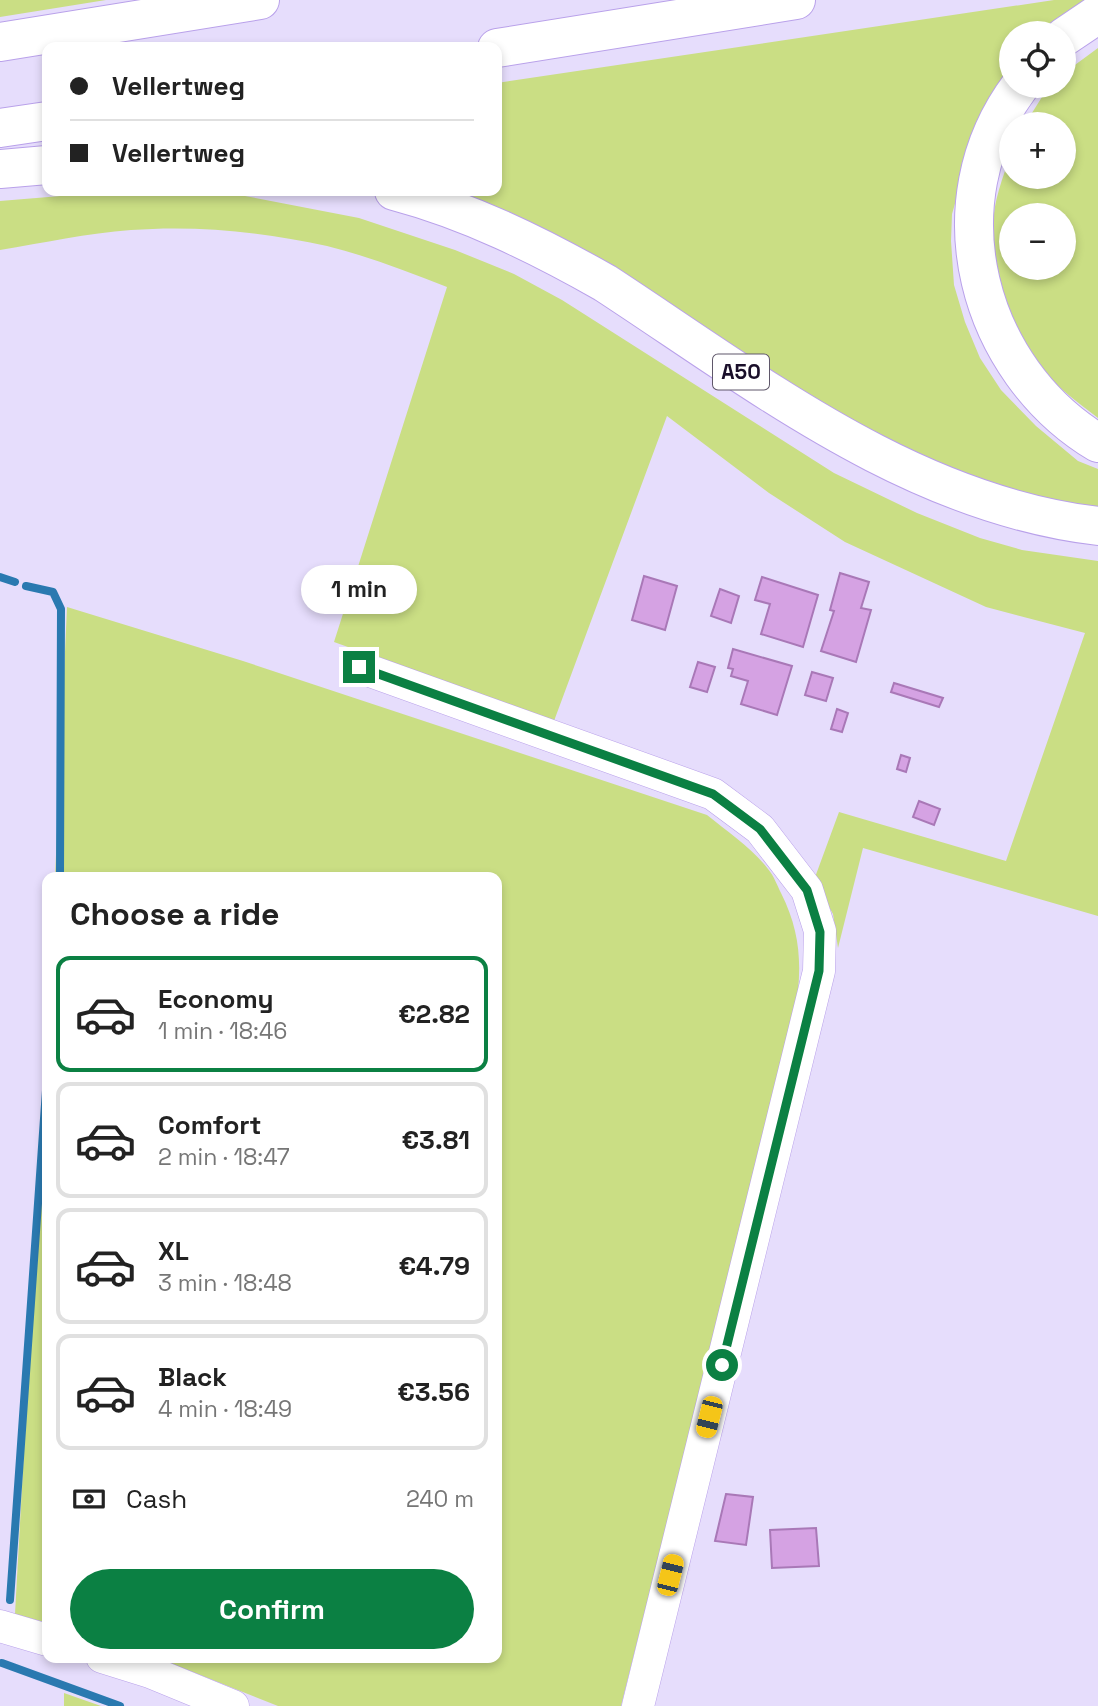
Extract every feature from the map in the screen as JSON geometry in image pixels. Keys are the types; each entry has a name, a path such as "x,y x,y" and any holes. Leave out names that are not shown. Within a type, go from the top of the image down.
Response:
{"highway":[{"path":"0,42 260,0"},
{"path":"502,47 796,0"},
{"path":"1076,29 1098,13"},
{"path":"1014,98 992,138 978,187 975,238 982,289 999,337 1026,380 1061,418 1098,443"},
{"path":"0,128 42,122"},
{"path":"0,169 42,165"},
{"name":"A50","path":"410,196 454,210 579,268 799,410 901,467 951,490 1046,517 1098,526"}],"street":[{"path":"359,667 713,794 760,829 807,890 820,932 819,971 638,1706"},
{"path":"0,1626 42,1639"},
{"path":"121,1663 233,1706"}],"green space":[{"path":"0,0 106,0 0,17"},
{"path":"1054,0 1098,0 1071,21 999,21 999,98 970,152 952,214 951,241 954,285 980,358 1001,390 1036,426 1078,461 1098,469 1098,521 949,482 438,196 502,196 502,82"},
{"path":"1098,48 1098,418 1064,391 1034,360 1009,314 999,280 1076,280 1076,203 999,203 999,279 993,227 999,189 1076,189 1076,112 1033,112 1041,98 1076,98 1076,64"},
{"path":"60,196 245,196 359,218 455,250 514,274 562,300 834,473 917,513 980,538 1022,550 1098,561 1098,916 863,848 838,948 833,914 814,880 839,812 1006,861 1085,633 986,607 845,542 769,493 667,416 554,721 334,642 447,287 373,259 327,246 230,231 180,228 131,230 0,250 0,201"},
{"path":"67,607 243,661 707,815 755,854 770,872 788,908 797,938 799,982 795,1014 621,1706 278,1706 170,1663 502,1663 502,872 55,872"},
{"path":"42,1123 42,1622 15,1614"},
{"path":"64,1693 101,1706 64,1706"}],"building":[{"path":"840,573 869,582 861,608 871,610 856,662 821,651 834,611 830,610"},
{"path":"644,576 677,586 665,630 632,620"},
{"path":"762,577 818,595 803,647 761,634 770,604 755,600"},
{"path":"720,589 739,596 731,623 711,616"},
{"path":"733,649 792,666 777,715 741,704 748,681 731,676 733,669 728,668"},
{"path":"698,662 715,667 707,692 690,687"},
{"path":"812,672 833,678 826,701 805,695"},
{"path":"894,683 943,698 939,707 891,692"},
{"path":"837,709 848,713 842,732 831,729"},
{"path":"901,755 910,758 906,772 897,769"},
{"path":"919,801 940,809 934,825 913,817"},
{"path":"726,1494 753,1497 746,1545 715,1541"},
{"path":"816,1528 819,1566 772,1568 770,1530"}],"waterway":[{"path":"0,577 15,582"},
{"path":"26,586 53,592 61,609 60,872"},
{"path":"10,1600 42,1147"},
{"path":"2,1663 120,1706"}],"route":[{"path":"359,667 713,794 760,829 807,890 820,932 819,971 722,1365"}]}
